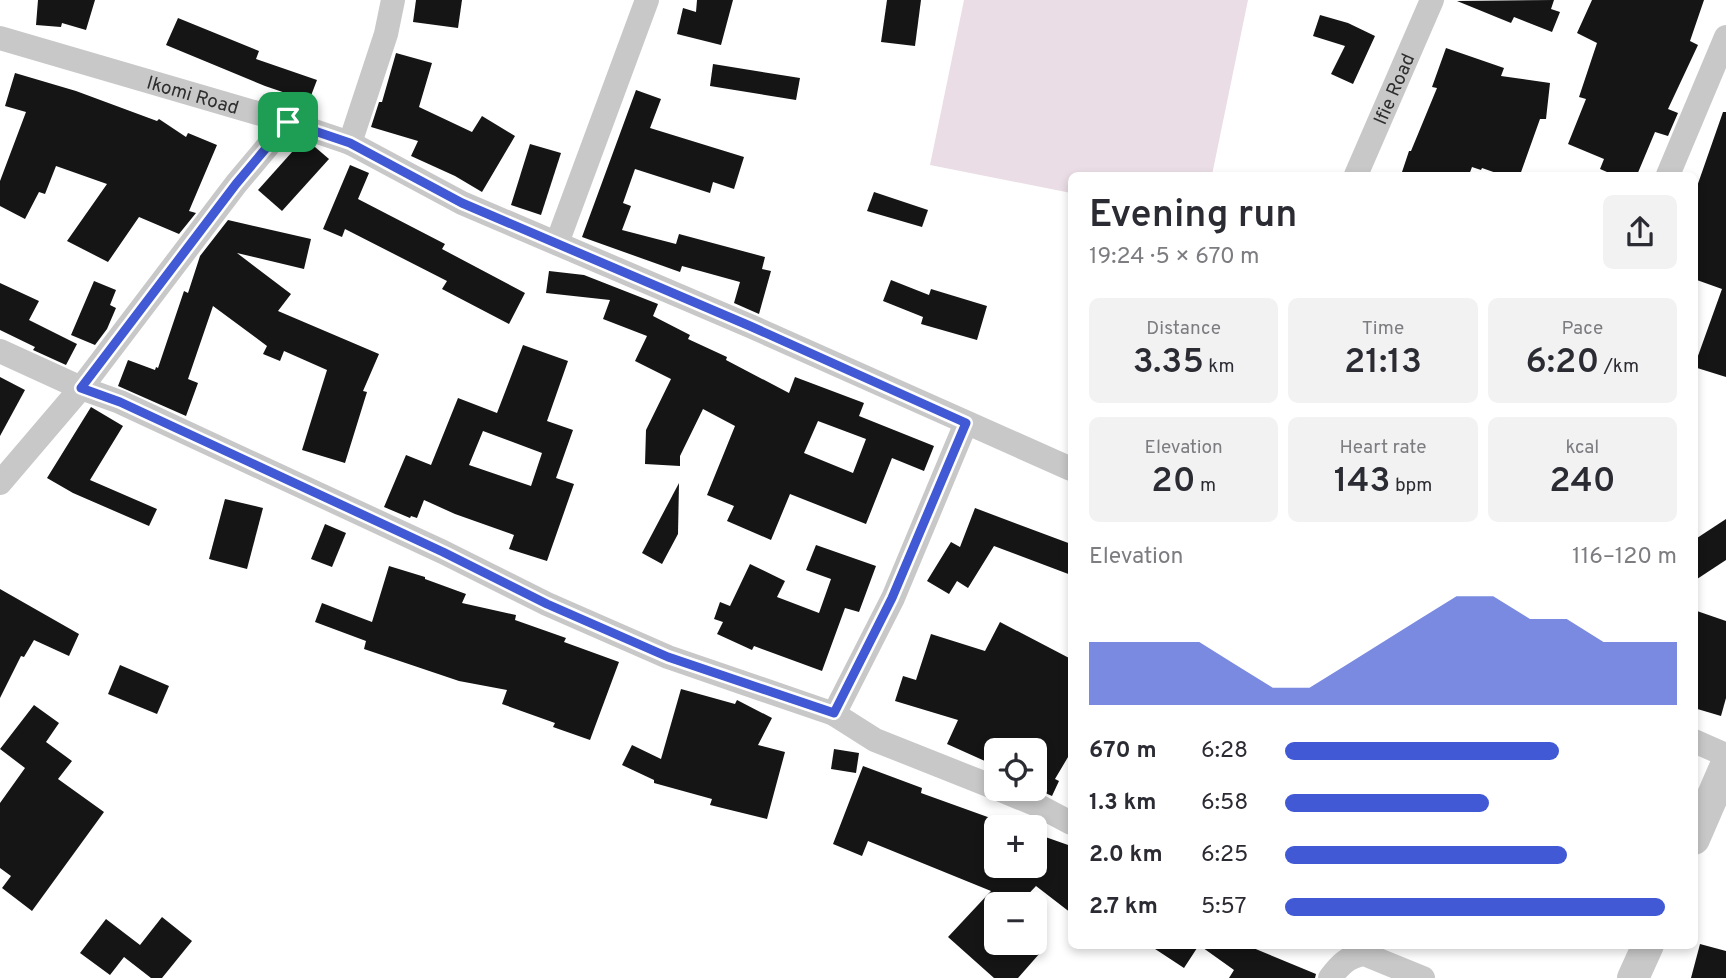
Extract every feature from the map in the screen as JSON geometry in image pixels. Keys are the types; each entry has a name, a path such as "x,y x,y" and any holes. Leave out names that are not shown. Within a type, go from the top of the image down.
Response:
{"street":[{"path":"350,143 386,34 393,0"},
{"path":"557,243 647,0"},
{"name":"Ifie Road","path":"1357,172 1432,0"},
{"path":"1669,172 1726,37"},
{"name":"Ikomi Road","path":"0,38 288,122 350,143 462,203 750,326 1068,469"},
{"path":"0,483 81,388 236,184 288,122"},
{"path":"0,351 81,388 120,402 443,552 547,604 668,657 834,713 875,740 984,784"},
{"path":"834,713 892,598 966,423"},
{"path":"1698,743 1726,755"},
{"path":"1698,830 1726,765"},
{"path":"1027,801 1068,821"},
{"path":"1633,978 1646,949"},
{"path":"1330,978 1340,965 1353,955 1364,954 1423,978"}],"shaded area":[{"path":"964,0 1248,0 1213,172 1068,172 1068,192 930,165"}],"building":[{"path":"38,0 95,0 86,30 62,23 61,27 36,25"},
{"path":"416,0 462,0 458,28 413,22"},
{"path":"697,0 733,0 721,45 677,34 683,8 696,12"},
{"path":"887,0 921,0 915,46 881,42"},
{"path":"1554,0 1551,9 1560,12 1552,32 1514,17 1511,23 1457,1"},
{"path":"1592,0 1704,0 1690,41 1698,45 1668,109 1678,113 1668,136 1655,132 1638,172 1607,172 1600,169 1604,159 1568,144 1586,99 1579,97 1597,43 1577,33"},
{"path":"1320,15 1348,23 1375,36 1353,84 1331,74 1345,46 1313,36"},
{"path":"178,18 259,51 256,59 317,80 309,101 166,45"},
{"path":"1446,48 1504,68 1501,76 1550,83 1546,119 1540,119 1521,172 1493,172 1472,167 1470,172 1402,172 1437,88 1432,87"},
{"path":"396,53 432,63 419,107 472,132 482,116 515,136 482,192 411,156 418,141 371,127 379,102 382,102"},
{"path":"713,64 800,78 796,100 710,86"},
{"path":"15,73 76,91 157,121 159,119 186,137 188,133 217,145 189,211 196,213 179,234 139,217 108,262 67,241 107,184 56,166 45,194 39,192 25,219 0,206 0,181 26,112 5,106"},
{"path":"636,90 661,99 650,128 744,157 734,189 713,182 710,193 635,169 623,203 631,206 622,230 676,244 679,234 765,257 762,269 771,271 759,314 734,303 740,282 682,266 680,272 582,237"},
{"path":"1723,112 1726,112 1726,377 1698,368 1698,356 1722,289 1698,280 1698,184"},
{"path":"301,142 315,147 329,159 282,211 258,190"},
{"path":"530,144 561,153 541,215 511,205"},
{"path":"350,165 369,173 358,199 445,244 442,249 525,293 509,324 442,289 447,281 345,229 342,237 323,229"},
{"path":"874,192 928,210 922,227 867,211"},
{"path":"228,220 311,239 304,269 237,253 291,294 278,311 379,354 363,391 367,392 345,463 302,450 327,370 284,351 280,361 263,354 267,346 213,306 188,379 198,383 186,416 118,386 128,360 155,370 158,368 184,291 188,293 200,256"},
{"path":"549,271 584,275 658,304 653,316 690,335 688,339 727,357 726,360 789,393 795,377 864,403 859,416 934,446 924,471 892,458 866,524 790,494 771,540 727,521 734,506 707,495 735,426 703,409 680,456 680,466 645,464 646,430 671,379 635,361 647,336 603,319 610,300 546,293","holes":["818,421 866,439 853,473 804,453"]},
{"path":"891,280 929,295 931,289 987,306 977,340 921,324 923,317 883,301"},
{"path":"94,281 116,290 110,305 116,308 107,329 95,345 71,335"},
{"path":"0,283 39,301 29,320 77,344 66,365 33,350 35,347 0,330"},
{"path":"523,345 568,361 547,421 573,430 556,478 574,484 547,561 509,549 514,535 424,500 417,518 410,518 384,507 406,455 431,465 458,398 497,413","holes":["483,431 542,453 531,486 469,465"]},
{"path":"0,377 25,390 0,436"},
{"path":"91,407 123,426 90,480 157,509 149,526 73,493 47,478"},
{"path":"679,483 678,534 662,564 642,553"},
{"path":"225,499 263,508 247,569 209,559"},
{"path":"975,508 1068,543 1068,574 994,546 968,588 957,581 949,594 927,581 951,542 960,547"},
{"path":"1726,519 1726,560 1698,578 1698,537"},
{"path":"325,524 346,533 332,567 311,559"},
{"path":"816,545 876,566 859,612 845,608 822,671 754,646 752,650 717,634 723,622 714,619 720,602 730,606 750,564 785,581 777,597 819,613 831,579 806,570"},
{"path":"389,566 466,594 462,603 516,615 515,620 566,638 564,642 619,662 590,740 553,727 555,723 502,704 507,690 459,681 364,649 366,641 315,622 322,603 372,622"},
{"path":"0,589 79,634 69,656 34,640 24,657 21,656 0,698"},
{"path":"1698,611 1726,621 1726,698 1721,716 1698,709"},
{"path":"1000,622 1068,657 1068,757 1055,779 1059,781 1052,796 1047,794 1047,738 984,738 984,761 947,744 958,720 895,701 903,676 916,680 931,634 985,651"},
{"path":"120,665 169,686 157,714 108,694"},
{"path":"681,689 735,704 737,700 772,718 758,745 785,752 767,819 710,805 712,799 654,783 654,780 622,765 632,745 661,759"},
{"path":"34,705 59,723 46,742 72,761 58,779 104,812 32,911 2,888 11,876 0,868 0,803 25,768 0,749"},
{"path":"834,749 859,753 856,773 831,769"},
{"path":"863,766 922,788 921,793 984,816 984,878 1047,878 1047,838 1068,845 1068,911 1036,886 1030,892 990,892 868,841 862,856 833,844"},
{"path":"984,898 984,955 1038,955 1018,978 994,978 948,937"},
{"path":"162,917 192,941 162,978 151,978 124,957 110,975 80,953 106,919 140,945"},
{"path":"1700,944 1726,951 1726,978 1691,978"},
{"path":"1155,949 1196,949 1184,968"},
{"path":"1205,949 1256,949 1316,974 1315,978 1229,978 1234,970"}],"route":[{"path":"288,122 350,143 462,203 750,326 966,423 892,598 834,713 668,657 547,604 443,552 120,402 81,388 236,184 288,122"}]}
